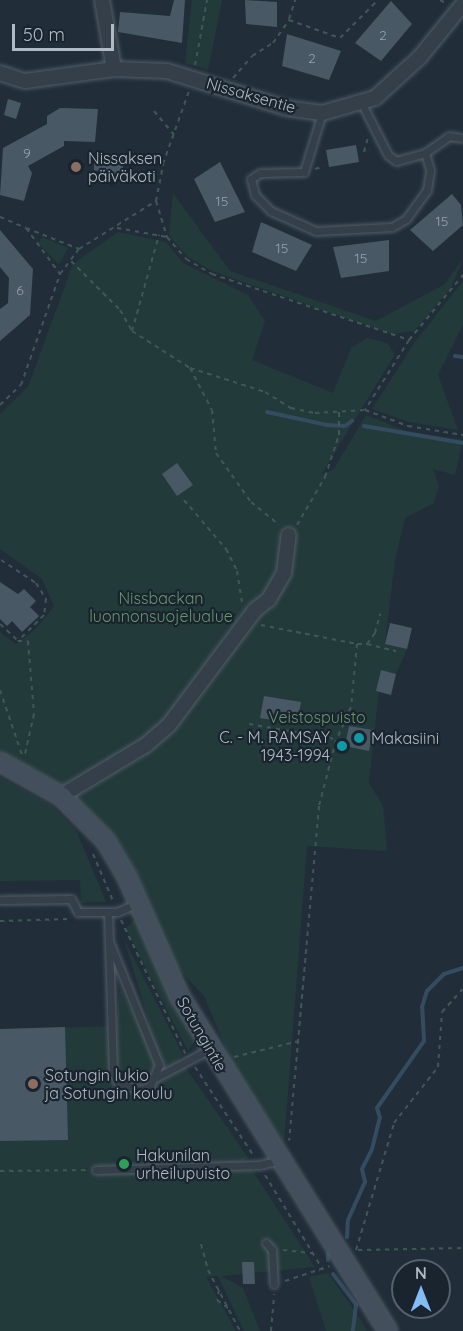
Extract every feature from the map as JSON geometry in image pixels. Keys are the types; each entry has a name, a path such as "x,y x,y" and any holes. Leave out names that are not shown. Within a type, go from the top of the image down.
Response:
{"street":[{"path":"102,0 114,69"},
{"name":"Nissaksentie","path":"0,73 25,81 55,80 114,69 167,71 286,108 322,113 362,104 393,84 463,4"},
{"path":"61,796 146,746 169,725 245,623 269,599 284,573 289,535"},
{"name":"Sotungintie","path":"0,762 61,796 106,841 139,903 157,951 210,1049 281,1160 349,1254 388,1331"}],"lane":[{"path":"362,104 388,155 396,161 425,153 449,136 461,138"},
{"path":"322,113 304,172 260,173 251,180 255,195 271,211 316,231 392,227 406,219 427,190 430,170 425,153"},
{"path":"0,900 71,899 78,912 108,916 139,903"},
{"path":"108,916 112,1072 129,1089 150,1086 157,1077 210,1049"},
{"path":"109,941 159,1065 157,1077"},
{"path":"96,1170 259,1165 281,1160"},
{"path":"266,1243 272,1250 274,1284"}],"path":[{"path":"207,0 193,78 156,201 167,237 186,259 212,274 410,340"},
{"path":"231,80 252,56 273,43 289,20 295,0"},
{"path":"289,20 340,38 378,0"},
{"path":"154,111 174,135"},
{"path":"0,405 21,385 60,274 79,249 117,228 156,201"},
{"path":"0,217 79,249"},
{"path":"26,228 60,274"},
{"path":"117,228 167,237"},
{"path":"132,331 159,235"},
{"path":"71,261 120,310 132,331 190,368 265,392 291,408 339,412 364,410 408,426 463,435"},
{"path":"364,410 410,340 463,275"},
{"path":"190,368 212,410 216,453 251,502 289,535 324,477 339,435 339,412"},
{"path":"184,500 234,564 245,623 396,651"},
{"path":"1,560 36,583 46,599 44,615 18,641"},
{"path":"367,644 380,614"},
{"path":"0,624 18,641 28,641 34,714 23,760 0,690"},
{"path":"281,1160 291,1128 319,806 336,740 351,706 357,644"},
{"path":"249,723 336,740"},
{"path":"89,846 117,912 190,1060 259,1165 323,1270 274,1284 271,1331"},
{"path":"108,916 122,922"},
{"path":"0,921 76,919"},
{"path":"463,989 442,1012 438,1066 394,1123 349,1254 463,1248"},
{"path":"201,1077 236,1056 300,1040"},
{"path":"0,1171 96,1170"},
{"path":"201,1244 219,1290 240,1331"},
{"path":"272,1250 313,1253"},
{"path":"219,1290 217,1300 229,1308"}],"green space":[{"path":"192,0 222,0 208,70 185,63"},
{"path":"173,193 230,271 376,321 445,284 463,259 451,288 414,331 391,334 212,271 188,257 169,235"},
{"path":"118,232 166,242 183,263 248,295 265,321 252,360 333,393 351,348 367,338 387,343 395,354 321,475 334,469 366,415 406,431 463,440 455,475 433,469 439,486 434,503 405,518 395,560 385,643 407,649 396,674 381,670 369,783 383,806 387,851 307,846 284,1143 233,1065 204,996 176,966 137,872 116,836 62,784 0,751 0,632 16,644 36,629 54,606 42,579 0,549 0,414 28,387 73,264"},
{"path":"42,237 68,248 59,264 38,243"},
{"path":"463,281 463,325 438,375 458,430 409,422 372,409 415,342"},
{"path":"0,777 51,805 76,830 106,902 81,903 80,880 0,881"},
{"path":"135,919 165,987 196,1039 188,1051 126,929"},
{"name":"Hakunilan urheilupuisto","path":"124,939 183,1055 179,1058 249,1159 245,1159 315,1267 221,1276 243,1288 260,1331 244,1331 218,1276 206,1277 236,1331 0,1331 0,1030 116,1026 120,987 139,1025 150,1025"},
{"path":"328,1273 367,1331 326,1331 309,1277"}],"building":[{"path":"174,0 185,0 182,43 118,32 120,12 170,16"},
{"path":"245,0 277,2 277,27 246,24"},
{"path":"391,1 412,24 381,61 355,43"},
{"path":"287,34 341,51 329,80 282,66"},
{"path":"8,99 21,103 16,119 4,115"},
{"path":"60,108 98,109 95,142 64,141 64,146 28,166 32,173 24,201 0,195 3,148 47,124 47,116"},
{"path":"356,145 359,162 329,167 326,150"},
{"path":"94,156 123,156 123,176 94,170"},
{"path":"220,162 245,212 215,222 194,179"},
{"path":"452,194 461,205 463,225 433,251 410,230"},
{"path":"261,222 312,245 296,271 252,252"},
{"path":"0,230 33,269 30,315 0,341 0,309 8,303 9,278 0,267"},
{"path":"389,240 389,271 341,278 333,247"},
{"path":"177,463 193,485 177,496 162,474"},
{"path":"0,582 18,594 24,589 36,601 30,607 39,616 22,632 12,621 7,626 0,619"},
{"path":"390,623 412,628 407,649 385,644"},
{"path":"381,670 396,674 391,695 376,691"},
{"path":"264,696 301,702 297,724 260,718"},
{"name":"Makasiini","path":"349,726 373,730 369,751 345,746"},
{"name":"Sotungin lukio ja Sotungin koulu","path":"65,1027 68,1140 0,1141 0,1029"},
{"path":"242,1262 254,1262 255,1284 243,1284"}],"waterway":[{"path":"455,356 463,357"},
{"path":"267,412 327,425 345,426 352,421"},
{"path":"364,426 463,443"},
{"path":"347,1237 348,1220 365,1182 362,1169 372,1149 380,1118 377,1108 424,1041 422,1007 427,991 444,974 463,968"},
{"path":"328,1253 328,1260"},
{"path":"333,1274 356,1305 353,1331"}],"place":[{"name":"Nissaksen päiväkoti","path":"76,167"},
{"name":"Makasiini","path":"359,738"},
{"name":"C. - M. RAMSAY 1943-1994","path":"342,746"},
{"name":"Sotungin lukio ja Sotungin koulu","path":"33,1084"},
{"name":"Hakunilan urheilupuisto","path":"124,1164"}],"park label":[{"name":"Nissbackan luonnonsuojelualue","path":"161,607"},
{"name":"Veistospuisto","path":"317,717"}]}
